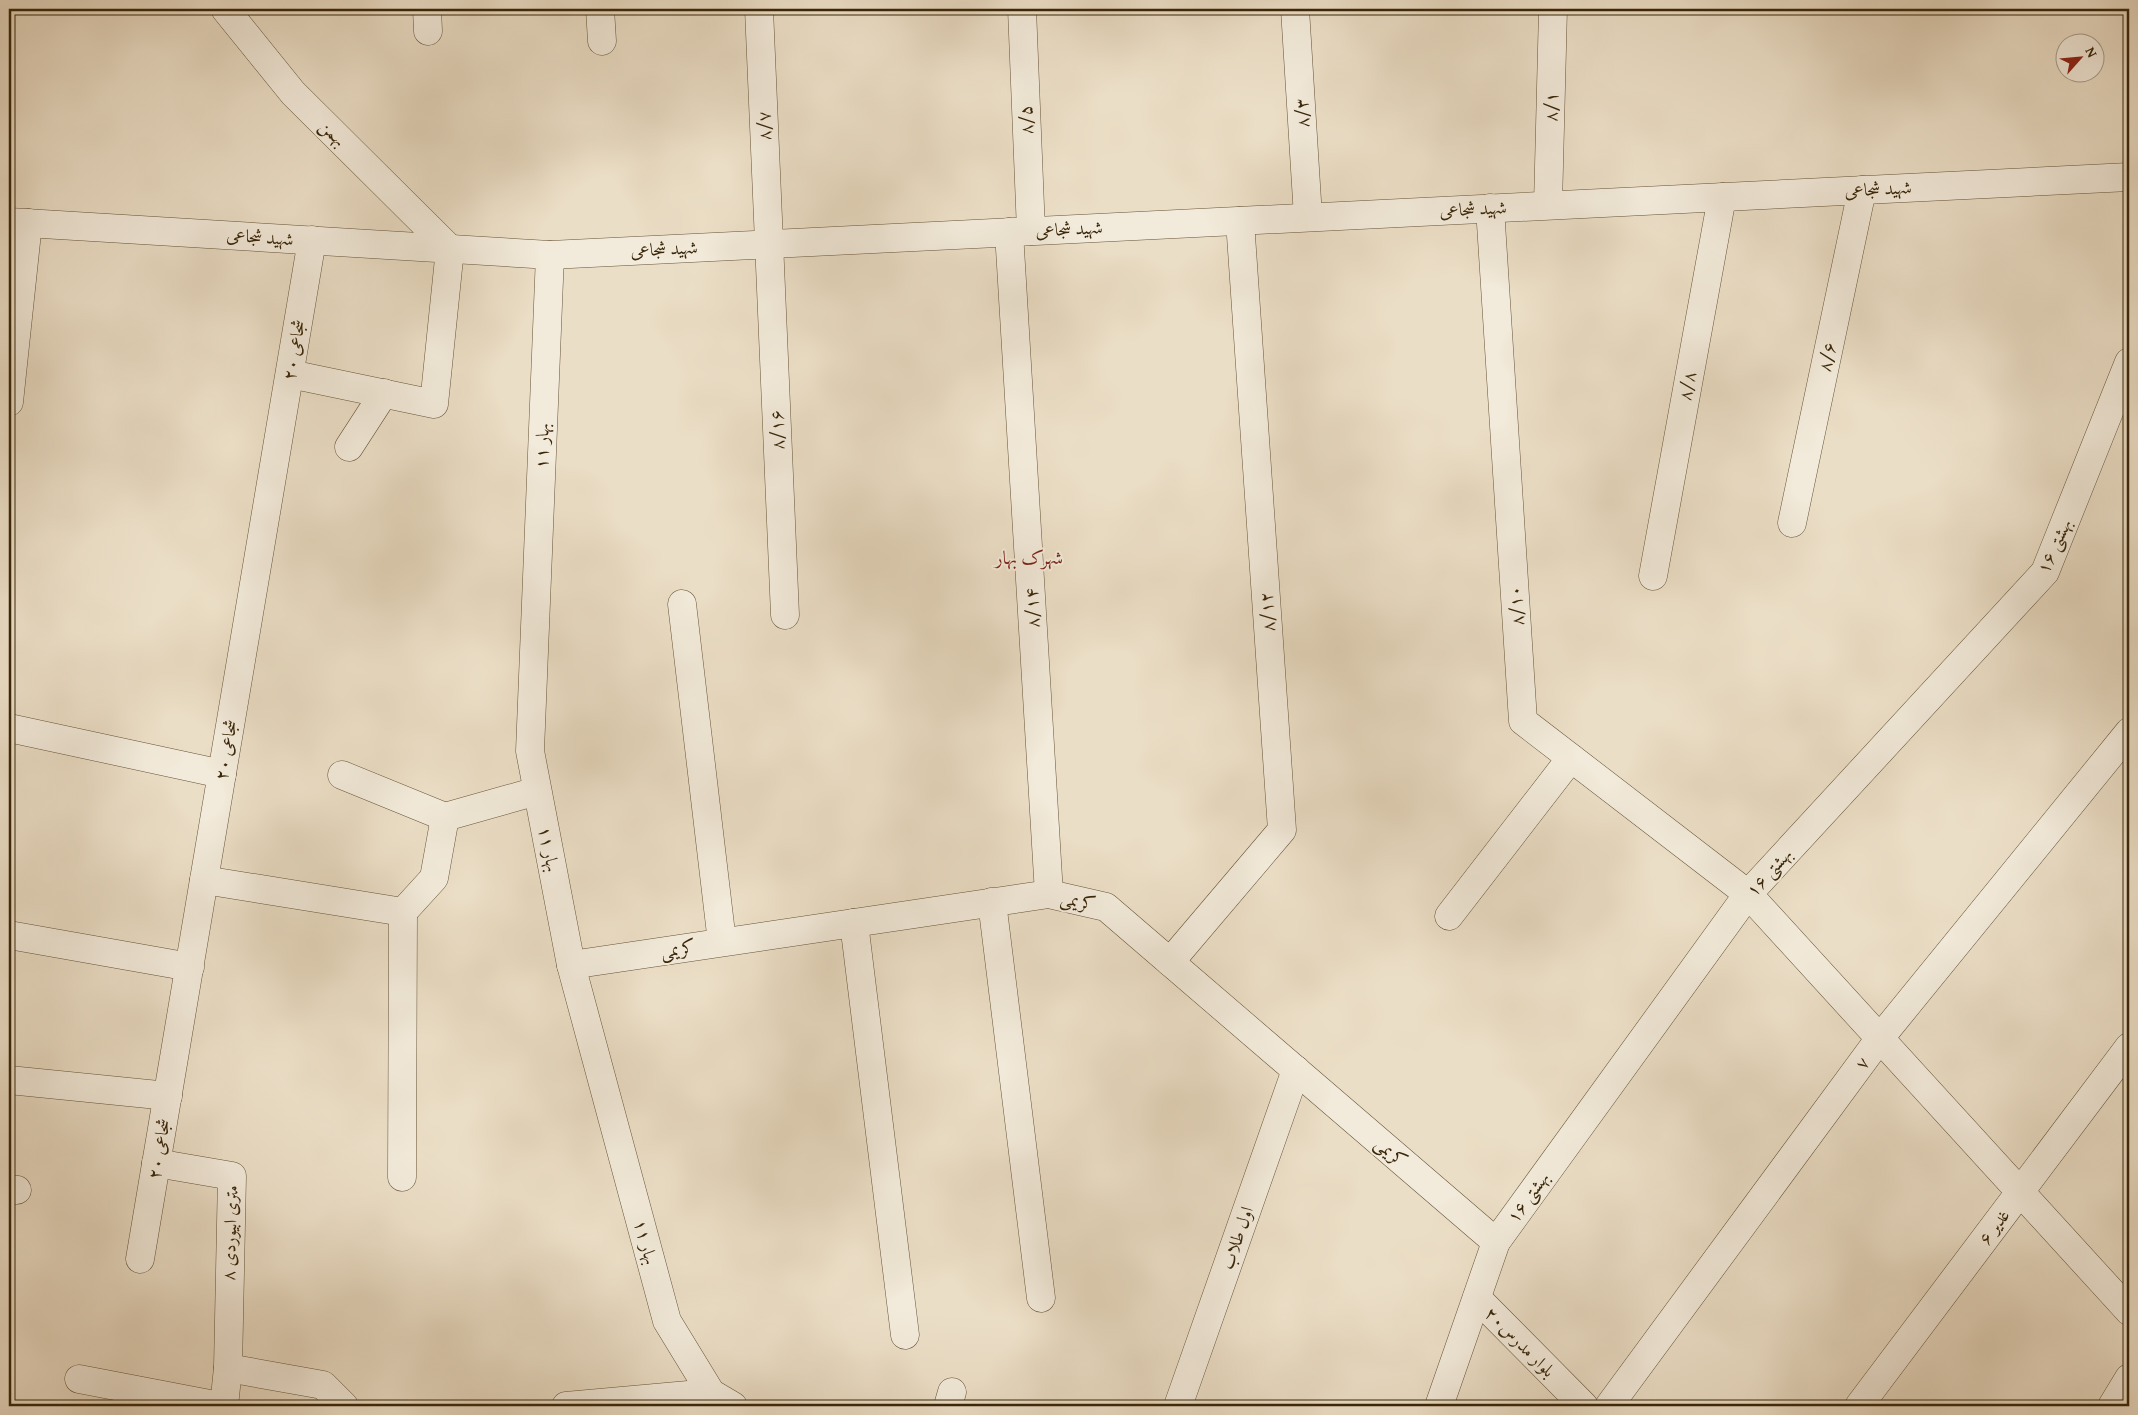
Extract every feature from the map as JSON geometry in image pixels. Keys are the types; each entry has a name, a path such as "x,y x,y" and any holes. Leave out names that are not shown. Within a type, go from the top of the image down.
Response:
{"street":[{"name":"بهمن","path":"225,9 293,93 450,249"},
{"path":"600,9 602,41"},
{"name":"۸/۷","path":"759,9 769,244"},
{"name":"۸/۵","path":"1020,232 1022,9"},
{"name":"۸/۳","path":"1296,9 1308,217"},
{"name":"۸/۱","path":"1548,205 1553,9"},
{"name":"شهید شجاعی","path":"19,222 550,255 2129,177"},
{"name":"۸/۶","path":"1792,524 1862,190"},
{"name":"۸/۸","path":"1653,576 1722,197"},
{"name":"۸/۱۰","path":"1490,208 1523,721 1748,894 2129,1311"},
{"name":"۸/۱۲","path":"1170,962 1282,830 1240,221"},
{"path":"9,402 19,222"},
{"name":"۸/۱۴","path":"1020,232 1049,894"},
{"name":"شجاعی ۲۰","path":"140,1259 312,240"},
{"name":"۸/۱۶","path":"769,244 785,615"},
{"path":"290,374 434,404 450,249"},
{"name":"بهار ۱۱","path":"550,255 530,750 571,965 668,1321 706,1400"},
{"name":"۱۶ بهشتی","path":"1439,1406 1496,1242 1748,894 2045,572 2129,362"},
{"path":"349,447 384,394"},
{"path":"682,604 722,942"},
{"path":"9,728 222,774"},
{"name":"۷","path":"1609,1406 1880,1038 2129,732"},
{"path":"1449,916 1571,758"},
{"path":"342,775 445,817 537,791"},
{"path":"402,1178 403,912 434,878 445,817"},
{"path":"204,880 403,912"},
{"name":"کریمی","path":"571,965 1049,894 1106,907 1496,1242"},
{"path":"992,902 1041,1298"},
{"path":"854,923 905,1336"},
{"path":"9,934 190,966"},
{"name":"غدیر ۶","path":"1859,1406 2129,1047"},
{"name":"اول طلاب","path":"1178,1406 1296,1070"},
{"path":"9,1080 168,1096"},
{"name":"۸ متری ابیوردی","path":"156,1163 232,1176 228,1368"},
{"name":"بلوار مدرس۲۰","path":"1477,1298 1584,1406"},
{"path":"224,1406 228,1368 323,1385 344,1406"},
{"path":"2112,1406 2129,1378"},
{"path":"79,1379 220,1406"},
{"path":"566,1406 706,1400"}],"district":[{"name":"شهرک بهار","path":"1029,557"}]}
